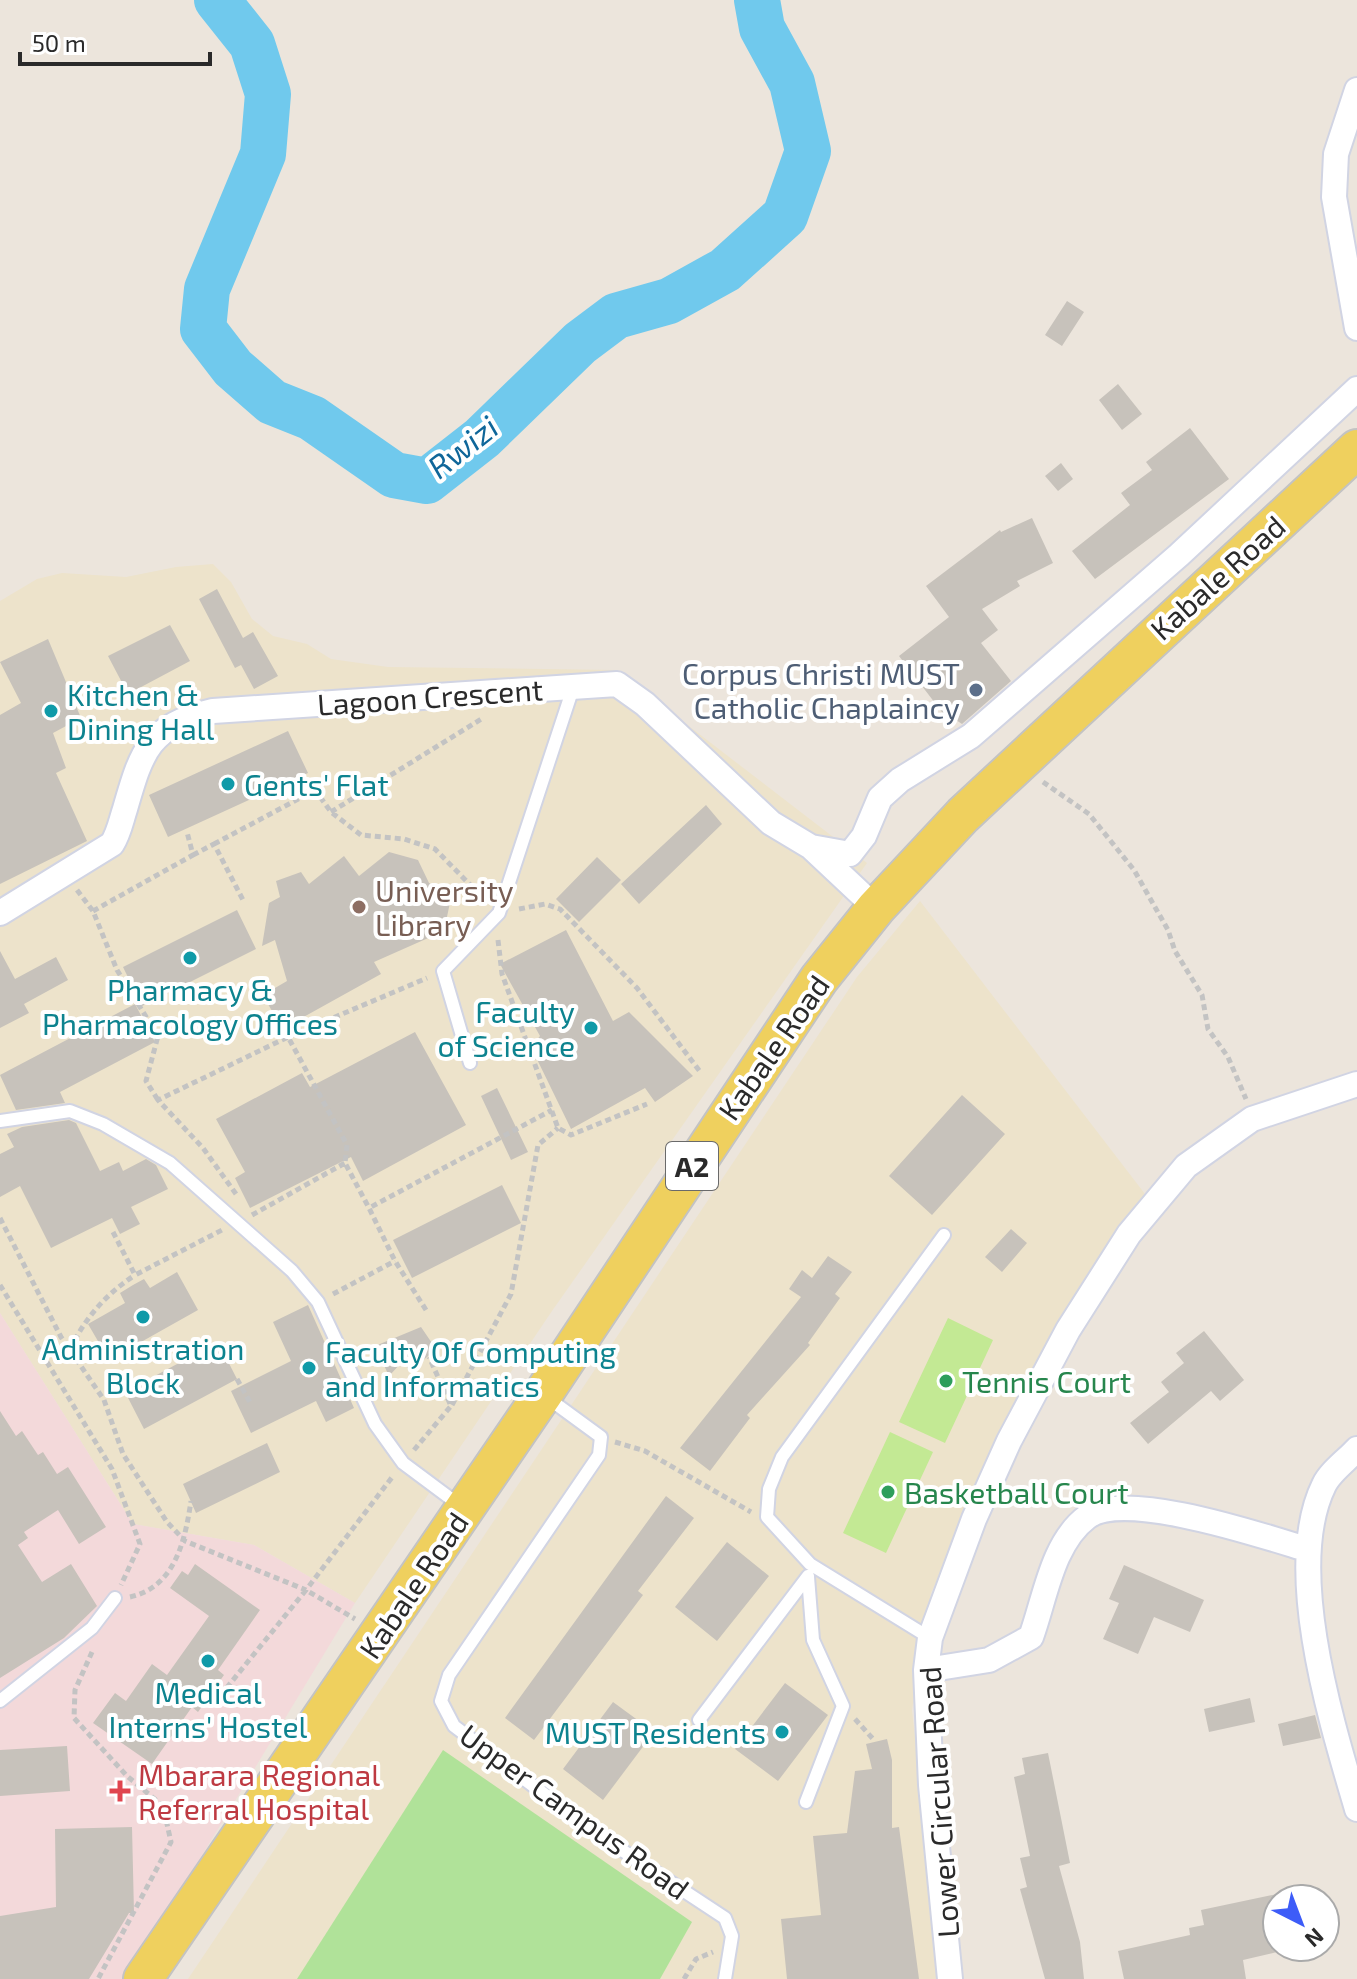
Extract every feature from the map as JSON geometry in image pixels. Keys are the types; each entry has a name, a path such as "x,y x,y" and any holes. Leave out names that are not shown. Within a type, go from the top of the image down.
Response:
{"main road":[{"name":"Kabale Road","path":"143,1979 543,1394 819,979 876,908 1016,762 1357,449"}],"street":[{"path":"1357,90 1336,154 1334,197 1357,328"},
{"path":"811,847 850,854 864,836 880,798 900,780 971,736 1237,502 1357,389"},
{"name":"Lagoon Crescent","path":"0,913 112,844 139,761 150,742 165,727 189,716 213,711 617,684 645,704 771,823 811,847 876,908"},
{"name":"Lower Circular Road","path":"950,1979 931,1785 926,1670 930,1638 974,1519 1009,1441 1068,1330 1129,1234 1186,1166 1252,1119 1357,1084"},
{"path":"1357,1449 1324,1484 1306,1549 1316,1643 1335,1734 1357,1809"},
{"path":"926,1670 989,1660 1031,1637 1058,1555 1087,1516 1096,1513 1150,1509 1236,1527 1306,1549"}],"lane":[{"path":"470,1063 443,971 499,913 574,685"},
{"path":"0,1121 70,1111 103,1124 170,1163 235,1224 264,1244 318,1302 375,1424 403,1463 464,1509"},
{"path":"930,1638 809,1571 767,1517 769,1489 782,1457 944,1235"},
{"path":"543,1394 601,1437"},
{"name":"Upper Campus Road","path":"601,1437 599,1455 449,1675 441,1701 454,1726 593,1831 725,1918 732,1936 725,1979"},
{"path":"699,1720 809,1571"},
{"path":"806,1802 843,1706 813,1640 809,1571"},
{"path":"0,1701 92,1628 115,1598"}],"path":[{"path":"331,812 488,715"},
{"path":"1016,762 1089,814 1134,870 1168,930 1175,951 1202,995 1208,1029 1237,1073 1252,1119"},
{"path":"93,911 304,796 318,794 331,812 361,835 404,839 435,849 499,913 497,953 502,974 558,1128 571,1135 647,1104"},
{"path":"187,832 193,855"},
{"path":"214,844 243,900"},
{"path":"72,882 93,911 117,970 158,1036 146,1081 158,1100 203,1148 251,1215"},
{"path":"499,913 545,904 560,909 637,988 701,1073"},
{"path":"158,1100 288,1037 443,971"},
{"path":"288,1037 347,1145 345,1163 395,1261 426,1310"},
{"path":"369,1208 552,1110"},
{"path":"211,1693 220,1696 451,1406 486,1335 511,1294 538,1145 558,1128"},
{"path":"70,1349 82,1325 105,1297 135,1275 345,1163"},
{"path":"0,1218 70,1349 104,1400 123,1454 167,1522 185,1541 306,1590 380,1634"},
{"path":"113,1232 135,1275"},
{"path":"318,1302 395,1261"},
{"path":"429,1357 451,1406"},
{"path":"237,1379 251,1404"},
{"path":"601,1437 645,1451 741,1509 767,1517"},
{"path":"115,1598 147,1592 173,1567 185,1541 191,1501"},
{"path":"684,1979 703,1953 730,1955"}],"shaded area":[{"path":"213,564 231,582 252,619 273,636 307,644 331,659 388,667 616,670 867,863 552,1311 355,1603 254,1545 133,1524 0,1313 0,601 37,579 62,573 126,577 176,567"},
{"path":"920,901 1145,1194 1029,1375 931,1593 912,1710 941,1979 188,1979 857,977"},
{"name":"Mbarara Regional Referral Hospital","path":"0,1313 133,1524 254,1545 355,1603 127,1979 0,1979"}],"green space":[{"name":"Tennis Court","path":"948,1318 993,1340 945,1443 899,1422"},
{"name":"Basketball Court","path":"890,1432 933,1452 886,1553 843,1533"},
{"path":"443,1750 692,1922 660,1979 297,1979"}],"building":[{"path":"1067,301 1084,312 1062,346 1045,335"},
{"path":"1118,384 1142,414 1122,430 1099,400"},
{"path":"1190,428 1229,479 1095,579 1072,551 1130,505 1121,493 1152,470 1146,462"},
{"path":"1061,463 1073,479 1058,491 1045,476"},
{"path":"1032,518 1053,563 1017,581 1020,586 982,609 998,630 981,643 1011,681 962,724 956,720 951,724 899,656 949,617 926,586 1000,530"},
{"path":"217,589 243,638 253,632 278,676 254,689 241,665 235,668 199,599"},
{"path":"170,625 190,661 128,694 108,656"},
{"path":"48,639 81,718 53,733 66,768 56,773 87,841 0,884 0,715 21,703 0,662"},
{"name":"Gents' Flat","path":"288,731 308,773 168,837 149,795"},
{"path":"706,805 722,824 639,904 621,884"},
{"name":"University Library","path":"389,852 418,860 429,883 452,893 444,931 374,962 381,974 282,1029 263,995 287,981 275,940 262,946 269,903 280,897 276,881 301,872 309,884 344,856 359,876"},
{"path":"597,857 621,880 579,922 556,899"},
{"name":"Pharmacy & Pharmacology Offices","path":"237,910 256,949 142,1006 123,967"},
{"name":"Faculty of Science","path":"566,930 613,1021 629,1012 693,1076 655,1102 645,1088 571,1129 531,1047 540,1036 500,964"},
{"path":"0,951 15,979 56,957 68,980 24,1004 29,1013 0,1028"},
{"path":"135,1004 155,1042 60,1092 65,1103 16,1110 0,1075"},
{"path":"415,1032 466,1125 363,1181 351,1157 250,1208 235,1178 245,1172 216,1119 302,1073 310,1087"},
{"path":"497,1088 528,1152 511,1160 481,1096"},
{"path":"962,1095 1005,1134 932,1215 889,1176"},
{"path":"69,1120 76,1123 100,1171 119,1162 123,1171 146,1159 156,1165 168,1189 131,1207 140,1224 120,1234 112,1218 51,1248 20,1186 0,1197 0,1154 14,1147 7,1134 22,1127"},
{"path":"502,1185 521,1223 412,1278 393,1240"},
{"path":"1011,1229 1027,1243 1002,1272 985,1257"},
{"path":"828,1256 852,1272 835,1294 840,1298 808,1343 810,1345 747,1415 750,1418 710,1471 680,1448 801,1297 789,1289 802,1270 812,1278"},
{"name":"Administration Block","path":"177,1272 198,1310 109,1360 88,1324 125,1303 120,1293 133,1285 144,1279 150,1288"},
{"name":"Faculty Of Computing and Informatics","path":"308,1305 354,1408 326,1422 316,1401 251,1433 231,1391 291,1361 273,1322"},
{"path":"421,1327 436,1349 410,1372 403,1361 389,1376 375,1346"},
{"path":"1204,1331 1244,1380 1220,1401 1211,1391 1148,1444 1130,1423 1169,1392 1161,1382 1184,1363 1176,1353"},
{"path":"218,1342 237,1379 144,1429 125,1392"},
{"path":"0,1411 16,1436 22,1431 38,1455 43,1452 57,1474 68,1467 106,1527 79,1544 58,1510 24,1532 28,1538 18,1545 42,1582 71,1564 97,1606 64,1638 0,1678"},
{"path":"267,1443 280,1472 196,1513 183,1484"},
{"path":"666,1496 694,1518 638,1591 643,1595 534,1740 505,1718"},
{"name":"MUST Residents","path":"727,1542 769,1576 717,1641 675,1607"},
{"name":"Medical Interns' Hostel","path":"195,1564 260,1610 218,1670 224,1675 198,1712 192,1707 152,1764 93,1723 115,1693 126,1701 152,1664 167,1675 209,1616 170,1588 182,1571 188,1575"},
{"path":"1124,1565 1204,1600 1190,1632 1154,1617 1138,1654 1103,1639 1119,1603 1109,1599"},
{"name":"MUST Residents","path":"785,1683 828,1715 778,1781 735,1749"},
{"path":"1250,1698 1255,1722 1209,1732 1204,1709"},
{"name":"MUST Residents","path":"613,1702 654,1732 603,1800 563,1769"},
{"path":"1315,1715 1321,1738 1283,1746 1278,1724"},
{"path":"887,1739 892,1760 892,1828 899,1827 919,1979 787,1979 781,1919 821,1915 813,1836 847,1833 855,1771 872,1769 866,1744"},
{"path":"67,1746 70,1791 0,1796 0,1750"},
{"path":"1048,1753 1070,1863 1059,1866 1080,1942 1084,1979 1045,1979 1020,1889 1027,1887 1020,1858 1030,1856 1014,1777 1025,1774 1022,1758"},
{"path":"132,1827 134,1913 129,1913 89,1979 0,1979 0,1916 56,1907 55,1829"},
{"path":"1261,1897 1261,1956 1243,1960 1246,1979 1124,1979 1118,1951 1190,1935 1189,1928 1204,1925 1201,1910"}],"waterway":[{"name":"Rwizi","path":"217,0 252,44 268,94 263,154 207,289 203,329 233,368 272,402 312,418 394,475 427,481 482,438 580,343 616,316 669,301 725,270 785,216 808,151 792,83 762,28 757,0"}],"place":[{"name":"Corpus Christi MUST Catholic Chaplaincy","path":"976,690"},
{"name":"Kitchen & Dining Hall","path":"51,711"},
{"name":"Gents' Flat","path":"228,784"},
{"name":"University Library","path":"359,907"},
{"name":"Pharmacy & Pharmacology Offices","path":"190,958"},
{"name":"Faculty of Science","path":"591,1028"},
{"name":"Administration Block","path":"143,1317"},
{"name":"Faculty Of Computing and Informatics","path":"309,1368"},
{"name":"Tennis Court","path":"946,1381"},
{"name":"Basketball Court","path":"888,1492"},
{"name":"Medical Interns' Hostel","path":"208,1661"},
{"name":"MUST Residents","path":"782,1732"},
{"name":"Mbarara Regional Referral Hospital","path":"120,1791"}]}
